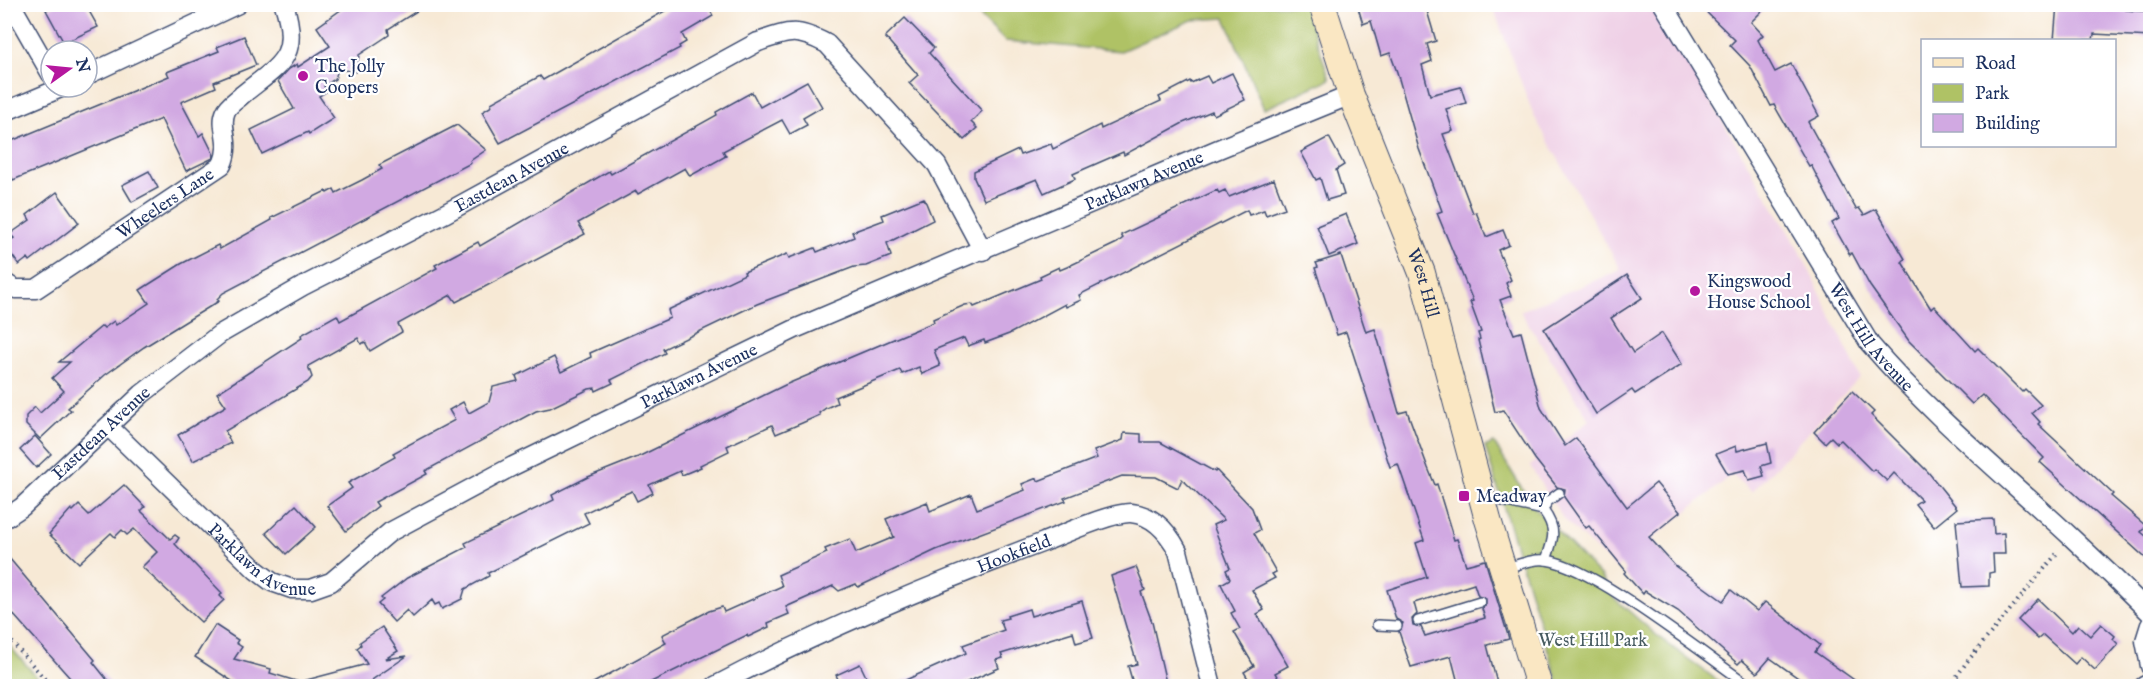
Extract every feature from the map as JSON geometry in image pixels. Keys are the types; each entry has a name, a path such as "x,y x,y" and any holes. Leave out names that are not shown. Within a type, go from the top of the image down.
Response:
{"main road":[{"name":"West Hill","path":"1322,4 1351,95 1422,273 1505,586 1539,687"}],"street":[{"path":"11,4 39,52"},
{"path":"99,69 238,4"},
{"name":"Wheelers Lane","path":"4,282 15,289 36,289 222,165 228,143 223,120 226,109 273,70 285,57 292,41 284,4"},
{"name":"West Hill Avenue","path":"1663,4 1870,344 1976,452 2151,613"},
{"name":"Eastdean Avenue","path":"4,519 22,507 148,388 220,334 303,285 444,214 758,42 785,33 805,33 827,44 937,165 983,251"},
{"path":"4,112 39,94"},
{"name":"Parklawn Avenue","path":"109,427 256,570 272,582 292,589 311,589 331,582 347,571 390,532 513,466 797,328 1351,95"},
{"name":"Hookfield","path":"715,687 888,603 1092,524 1129,513 1148,517 1168,531 1178,551 1212,687"},
{"path":"2151,625 2145,641 2146,654 2151,666"},
{"path":"2144,687 2151,682"}],"lane":[{"path":"1543,510 1547,502 1559,493"},
{"path":"1484,504 1498,500 1543,510 1553,524 1553,535 1546,560 1505,586"},
{"path":"1546,560 1580,572 1622,597 1750,687"},
{"path":"1418,621 1480,602"},
{"path":"1377,625 1397,626"}],"path":[{"path":"1950,687 1966,663 2071,537"},
{"path":"4,633 51,687"}],"shaded area":[{"name":"Kingswood House School","path":"1492,5 1653,5 1802,255 1860,377 1752,492 1732,475 1616,568 1564,520 1530,466 1590,420 1520,311 1621,270 1534,116"}],"green space":[{"path":"969,5 1304,5 1330,79 1264,109 1225,18 1192,20 1121,51 1005,41"},
{"name":"West Hill Park","path":"1494,443 1532,505 1601,577 1614,598 1660,638 1725,686 1559,686 1485,447"},
{"path":"5,641 45,686 5,686"}],"building":[{"path":"56,4 85,4 98,27 72,39 62,39 46,10"},
{"path":"349,4 428,4 388,29 389,35 359,55 356,72 338,69 335,79 324,86 327,91 319,96 334,118 309,134 308,132 262,154 251,130 294,109 278,81 289,69 297,64 298,67 330,46 317,27"},
{"path":"677,4 707,4 713,16 682,34 686,42 679,46 680,48 500,143 482,112 492,106 491,103 540,76 543,80"},
{"path":"1357,4 1425,4 1436,41 1427,44 1432,61 1422,65 1430,95 1461,87 1466,103 1446,109 1453,131 1443,134 1473,213 1476,212 1486,237 1503,230 1509,245 1498,250 1511,280 1506,283 1511,296 1500,300 1514,334 1521,332 1541,408 1565,446 1576,438 1627,507 1656,483 1680,512 1649,537 1675,566 1723,601 1731,590 1757,611 1765,602 1820,645 1815,652 1864,687 1811,687 1770,658 1757,673 1742,660 1738,664 1678,611 1645,591 1643,594 1624,573 1626,571 1589,526 1586,528 1564,497 1565,489 1557,487 1535,459 1503,410 1495,412 1478,340 1480,339 1478,333 1481,332 1470,302 1473,301 1437,213 1442,211 1419,149 1397,72 1390,53 1381,56 1371,21 1363,24"},
{"path":"1698,4 1769,4 1751,22 1763,35 1758,40 1775,72 1791,64 1819,116 1808,122 1856,209 1859,208 1864,215 1876,209 1905,259 1902,262 1931,309 1934,306 1975,351 1978,348 2022,392 2025,389 2041,405 2032,413 2040,422 2038,424 2113,494 2111,496 2146,526 2141,532 2151,540 2151,563 2040,462 2044,458 1982,395 1972,404 1909,341 1870,286 1852,253 1850,255 1832,223 1839,219 1811,165 1809,166 1774,105 1771,106 1750,66 1730,45 1735,40"},
{"path":"2057,4 2126,4 2126,10 2151,12 2151,37 2094,34 2093,39 2054,39"},
{"path":"905,18 934,48 929,53 982,111 971,122 977,128 964,140 909,83 918,75 885,37"},
{"path":"244,36 256,65 214,82 216,87 181,102 199,136 203,133 214,155 213,158 186,171 161,119 13,180 4,160 4,144 169,76 167,72 219,51 217,47"},
{"path":"1232,73 1245,100 1214,115 1212,111 1183,123 1124,155 1123,152 1073,174 1075,179 1044,193 1037,179 984,200 974,178 974,171 1018,150 1020,155 1051,144 1053,149 1100,125 1101,129 1161,101 1159,97 1190,81 1191,83 1207,76 1211,83"},
{"path":"807,81 822,107 803,118 807,125 790,134 782,120 723,151 726,156 690,176 685,168 638,194 636,191 578,223 585,234 456,302 451,295 398,324 402,332 370,351 365,342 361,344 358,338 308,366 312,377 308,382 225,431 231,443 193,461 178,435 226,406 217,393 302,338 301,335 337,315 340,321 437,268 435,265 478,242 480,246 609,171 611,174 717,115 716,112 752,92 760,107"},
{"path":"457,125 486,150 470,161 471,163 223,293 217,299 219,301 144,347 105,375 68,408 71,410 40,439 26,425 26,416 35,407 40,413 64,391 52,378 70,362 59,362 102,326 104,328 114,321 116,325 149,303 140,290 181,264 218,245 220,249 272,220 271,218 326,191 327,193 334,189 336,193 362,180 382,169 379,165"},
{"path":"1329,137 1344,165 1336,170 1344,195 1327,200 1320,178 1316,180 1301,152"},
{"path":"149,171 158,188 132,202 122,185"},
{"path":"1274,179 1285,208 1266,215 1264,210 1249,215 1247,210 1079,295 1081,300 1066,307 1065,304 1009,334 985,343 984,340 968,346 964,338 934,350 940,366 922,374 919,367 902,374 900,370 835,397 837,403 826,408 819,413 820,415 802,423 776,434 772,425 727,446 729,451 700,465 701,467 682,475 680,471 649,485 653,493 637,501 632,491 613,499 584,513 589,523 488,573 489,576 465,589 462,599 442,609 439,603 435,605 432,600 413,617 407,610 394,622 378,604 383,600 381,598 407,578 467,547 465,543 554,500 552,495 588,477 638,457 785,385 934,322 933,319 965,305 972,304 974,307 1041,279 1040,276 1059,267 1060,270 1117,243 1123,238 1121,235 1217,190 1219,193 1225,190 1229,197"},
{"path":"57,192 79,223 30,261 28,258 19,265 4,244 14,238 10,234 30,220 27,215"},
{"path":"924,198 933,220 887,243 891,256 866,266 854,267 757,304 663,349 665,353 611,380 613,383 596,391 595,388 589,389 550,408 536,411 425,471 427,474 375,502 378,506 346,531 327,506 352,488 348,483 395,457 393,453 455,420 449,410 463,402 469,413 489,402 493,387 518,381 516,376 554,357 561,372 591,357 590,353 670,318 668,310 745,274 744,272 787,254 789,258 815,248 817,252 854,237 852,232 884,220 882,215"},
{"path":"1346,214 1358,244 1329,256 1317,226"},
{"path":"1341,255 1366,332 1375,329 1399,413 1407,411 1428,468 1435,485 1437,484 1454,540 1457,539 1466,565 1485,560 1509,639 1487,645 1498,687 1459,687 1451,656 1411,667 1399,632 1403,623 1396,619 1387,590 1427,577 1416,543 1424,540 1398,464 1390,467 1346,332 1337,335 1315,268 1318,267 1316,263","holes":["1474,584 1478,596 1486,599 1486,604 1482,609 1485,618 1425,636 1421,627 1413,625 1412,619 1417,614 1414,603"]},
{"path":"1627,275 1642,298 1611,318 1633,353 1662,333 1682,364 1635,394 1632,390 1596,414 1544,329"},
{"path":"1852,391 1874,412 1871,415 1928,472 1957,508 1934,527 1915,504 1921,500 1894,473 1887,481 1874,469 1872,471 1841,440 1837,443 1831,437 1825,443 1814,432"},
{"path":"1124,433 1141,434 1141,442 1160,442 1215,472 1216,470 1252,508 1260,530 1254,533 1276,572 1272,574 1275,578 1252,590 1264,610 1257,614 1288,666 1275,673 1280,681 1269,687 1253,687 1244,672 1254,666 1234,632 1240,629 1231,613 1235,611 1221,584 1230,579 1226,570 1230,568 1213,525 1224,520 1182,479 1178,488 1156,477 1122,476 1064,498 1066,501 936,550 858,587 856,584 839,591 833,586 786,607 789,614 768,623 769,627 748,637 747,635 641,687 586,687 666,643 662,635 709,611 722,607 724,612 782,586 778,575 827,553 825,549 850,539 856,553 894,537 886,519 927,502 930,511 971,494 977,509 1025,490 1022,484 1037,478 1038,481 1097,458 1094,451 1123,440"},
{"path":"35,436 51,454 36,468 20,450"},
{"path":"1767,443 1771,463 1761,466 1764,476 1749,480 1745,470 1728,474 1716,454 1736,446 1737,451"},
{"path":"124,485 145,507 141,511 170,539 175,535 179,538 175,544 222,593 220,596 224,600 201,622 142,567 157,552 134,529 127,535 122,530 115,537 111,533 79,563 49,534 71,509 73,511 79,505 89,515"},
{"path":"296,505 316,527 286,554 266,533"},
{"path":"1993,519 1994,534 2004,533 2005,554 1993,554 1994,572 1989,573 1989,586 1962,587 1956,521"},
{"path":"4,552 95,660 93,662 113,687 78,687 4,604"},
{"path":"1136,567 1145,590 1141,592 1152,622 1167,687 1134,687 1128,666 1137,664 1111,576"},
{"path":"2038,599 2072,632 2078,625 2090,636 2101,624 2115,636 2113,639 2118,644 2095,670 2081,657 2075,664 2043,635 2038,639 2018,620"},
{"path":"1082,601 1093,638 1076,643 1073,632 1001,654 1003,658 996,660 999,668 956,687 890,687 966,653 963,645 1004,630 1000,620 1008,618 1007,616 1029,609 1031,616"},
{"path":"215,625 238,640 236,643 242,647 234,659 271,669 270,673 299,682 367,664 357,648 361,645 360,642 382,627 398,651 385,659 407,656 372,680 372,687 241,687 195,657"},
{"path":"860,664 871,687 842,687 836,675"}],"place":[{"name":"The Jolly Coopers","path":"303,76"},
{"name":"Kingswood House School","path":"1695,291"},
{"name":"Meadway","path":"1464,496"}]}
